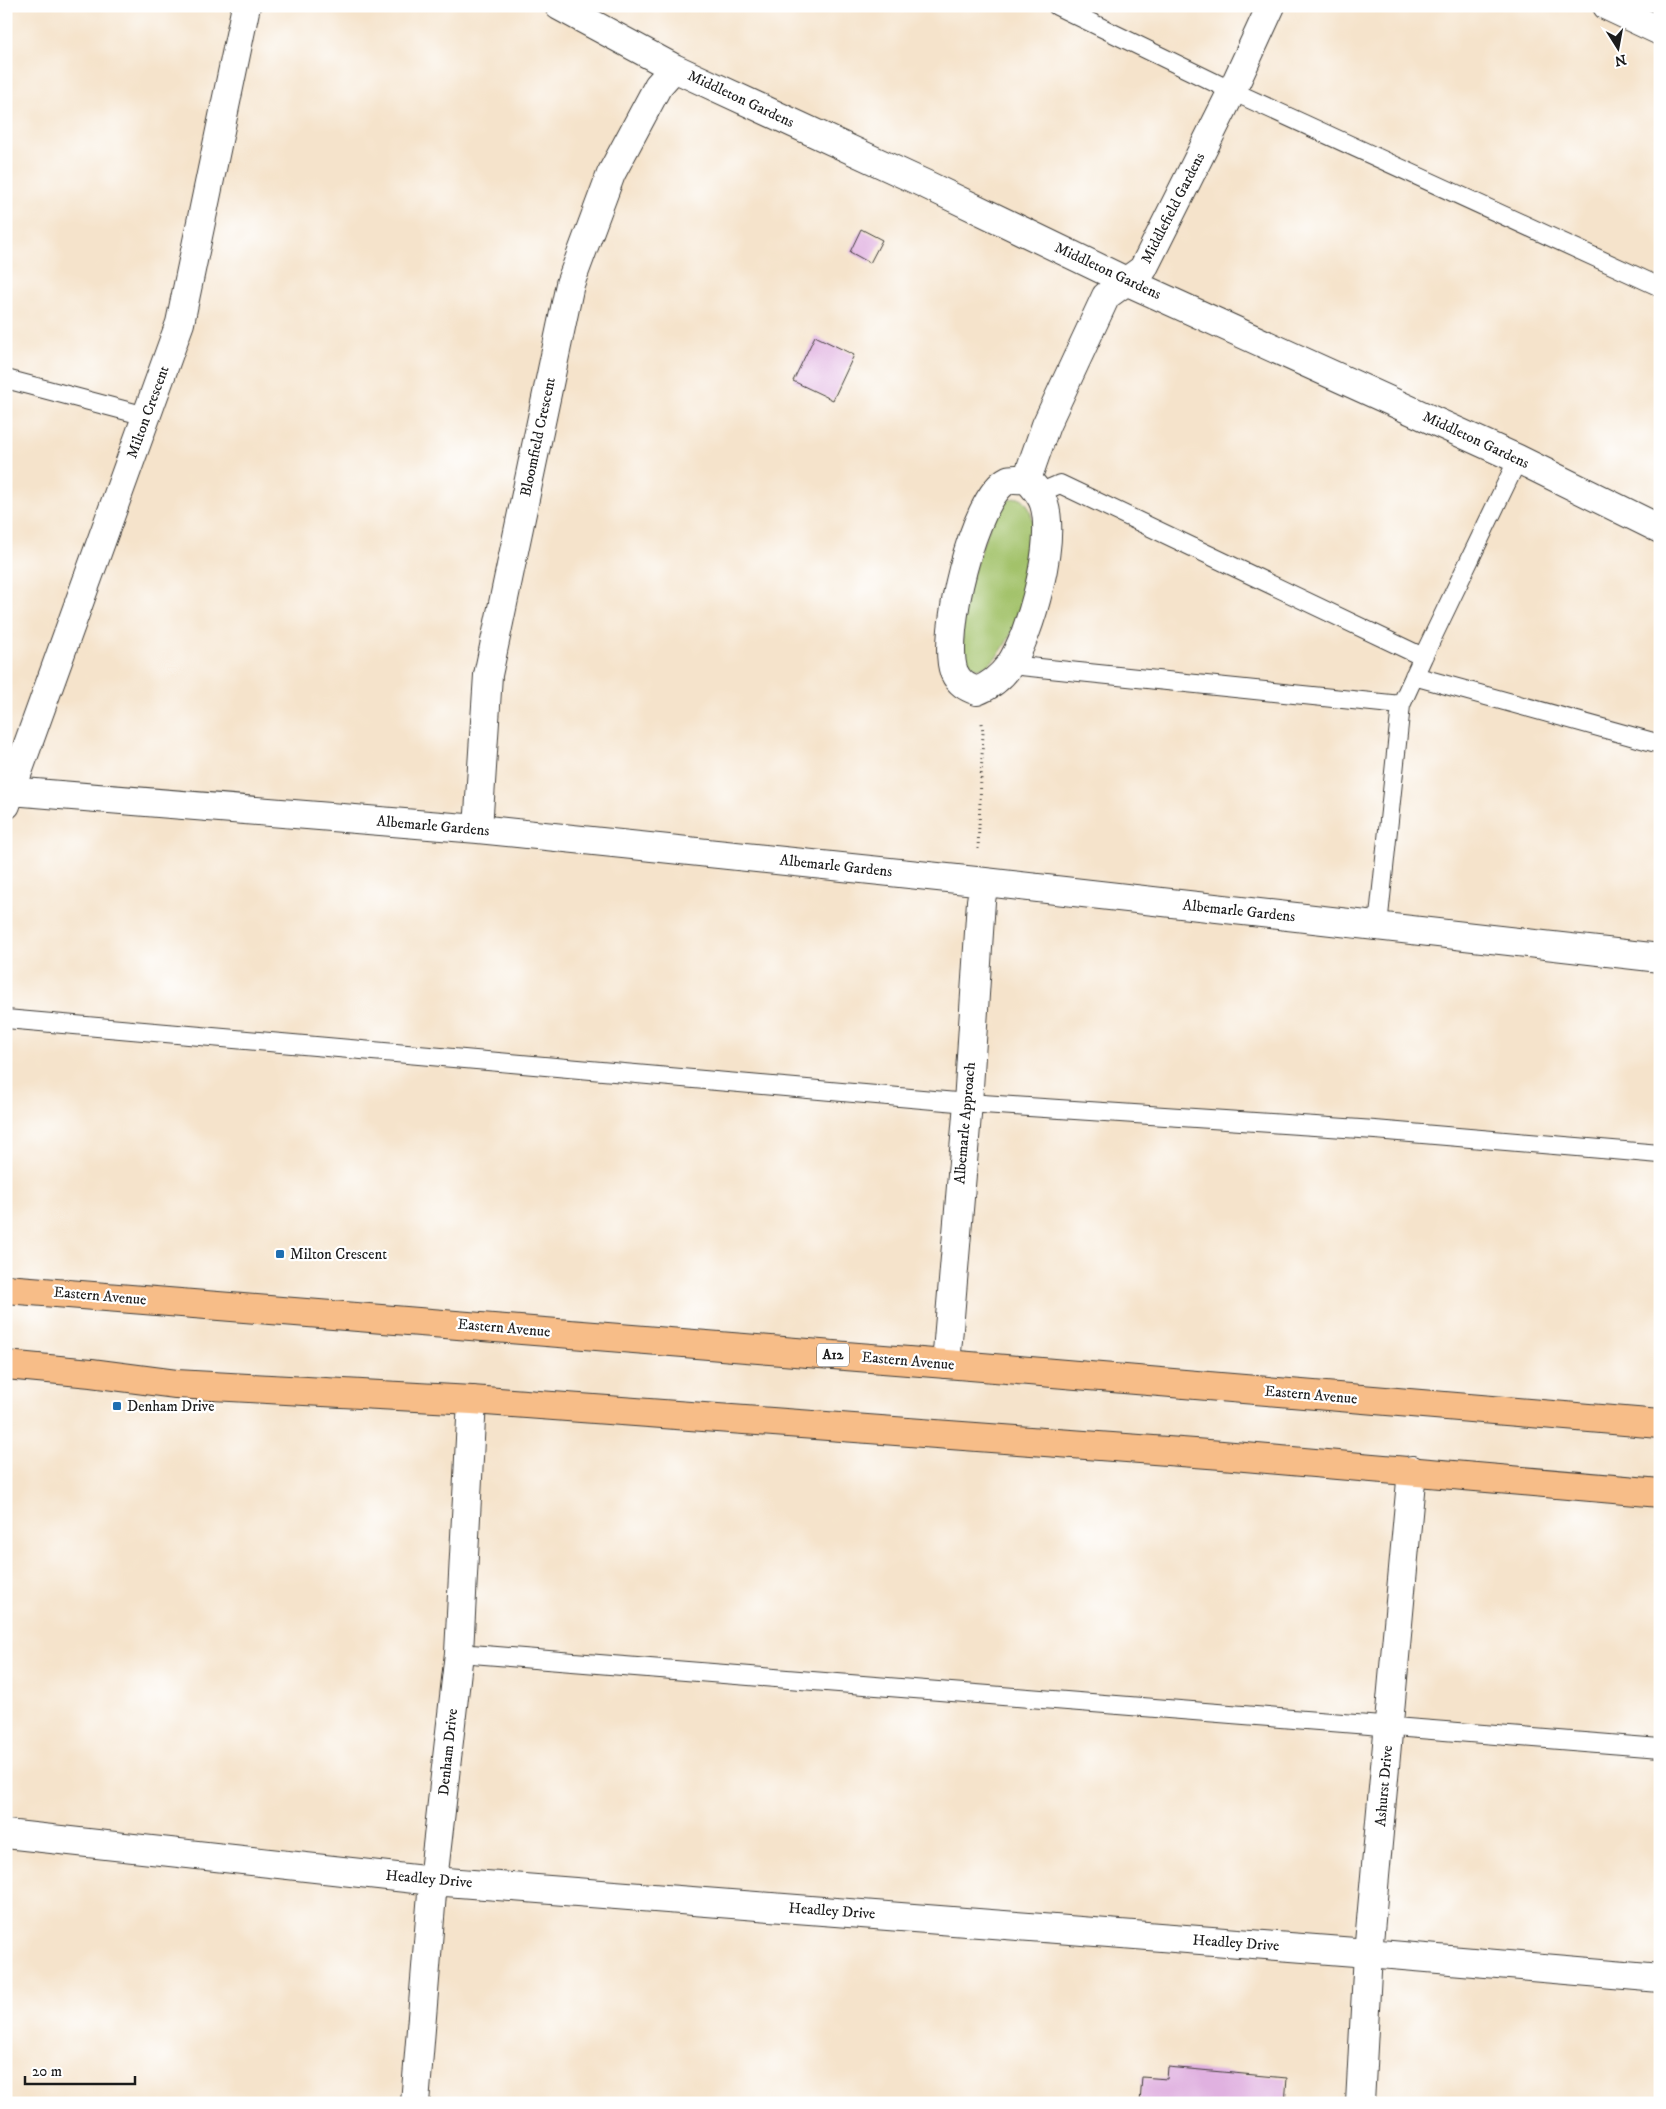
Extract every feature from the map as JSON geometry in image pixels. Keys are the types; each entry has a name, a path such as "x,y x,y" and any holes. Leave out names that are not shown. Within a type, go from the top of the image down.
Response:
{"highway":[{"name":"Eastern Avenue","path":"6,1289 946,1364 1660,1424"},
{"path":"6,1365 91,1372 176,1384 472,1400 1412,1470 1660,1493"}],"street":[{"name":"Milton Crescent","path":"9,798 180,323 246,6"},
{"name":"Middleton Gardens","path":"559,6 674,68 925,184 1126,281 1518,459 1660,529"},
{"name":"Middlefield Gardens","path":"1033,486 1046,425 1106,296 1143,269 1232,91 1271,6"},
{"path":"1607,6 1660,31"},
{"name":"Bloomfield Crescent","path":"478,829 488,675 570,284 611,174 658,86 674,68"},
{"path":"1009,480 1033,486 1045,505 1047,522 1046,549 1039,589 1027,629 1010,665 990,686 977,691 963,685 954,672 951,649 952,615 962,572 972,542 994,496 1009,480"},
{"name":"Albemarle Gardens","path":"9,798 478,829 980,882 1660,958"},
{"name":"Albemarle Approach","path":"946,1364 968,1103 981,901 980,882"},
{"name":"Denham Drive","path":"415,2103 433,1880 459,1653 472,1400"},
{"name":"Ashurst Drive","path":"1360,2103 1368,1953 1412,1470"},
{"name":"Headley Drive","path":"6,1834 433,1880 1368,1953 1660,1978"}],"lane":[{"path":"1057,6 1232,91 1660,288"},
{"path":"6,379 146,416"},
{"path":"1378,926 1401,705 1518,459"},
{"path":"1033,486 1060,484 1423,657"},
{"path":"1010,665 1401,705"},
{"path":"1414,676 1660,744"},
{"path":"6,1018 968,1103 1375,1130 1660,1154"},
{"path":"459,1653 1660,1748"}],"path":[{"path":"977,691 983,734 980,882"}],"green space":[{"path":"1021,498 1030,511 1034,533 1032,561 1026,592 1016,621 1004,646 990,663 975,668 967,658 963,638 964,608 968,593 984,540 997,511 1007,501"}],"building":[{"path":"861,229 882,240 870,263 850,252"},
{"path":"815,336 854,355 833,400 793,381"},
{"path":"1168,2067 1287,2078 1285,2103 1140,2103 1142,2077 1167,2079"}],"place":[{"name":"Milton Crescent","path":"280,1254"},
{"name":"Denham Drive","path":"117,1406"}]}
